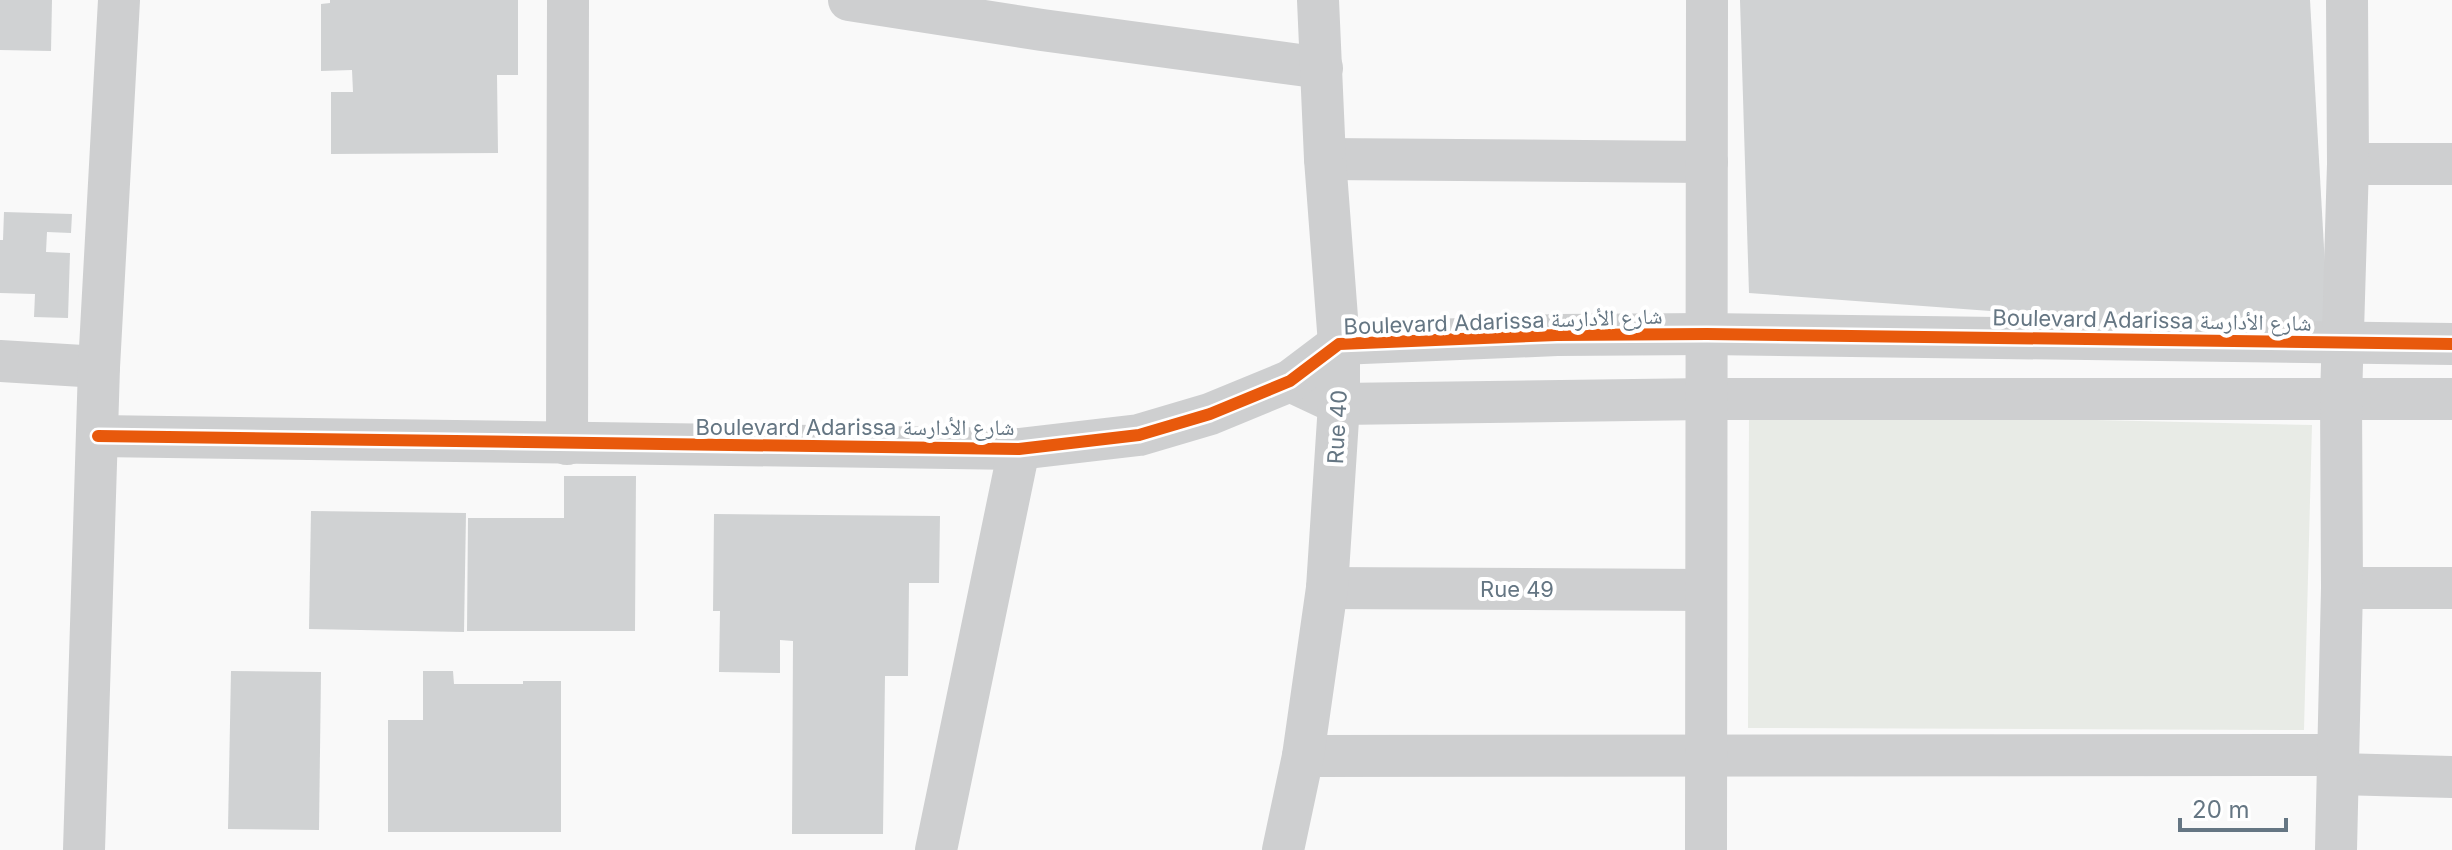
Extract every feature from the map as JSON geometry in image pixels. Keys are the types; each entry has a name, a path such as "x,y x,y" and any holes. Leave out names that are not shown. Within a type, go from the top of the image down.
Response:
{"street":[{"path":"84,850 99,367 119,0"},
{"path":"567,444 568,0"},
{"path":"849,0 1041,15 1322,68"},
{"name":"Rue 40","path":"1283,850 1303,756 1327,588 1339,404 1339,344 1325,159 1318,0"},
{"path":"1706,850 1707,0"},
{"path":"2336,850 2342,588 2341,398 2348,164 2347,0"},
{"path":"1325,159 1707,162"},
{"path":"2348,164 2452,164"},
{"name":"Boulevard Adarissa شارع الأدارسة","path":"98,436 1019,449 1139,435 1210,414 1290,381 1339,344 1557,335 1707,334 2452,344"},
{"path":"0,361 99,367"},
{"path":"1290,381 1339,404 1707,399 2452,399"},
{"path":"936,850 1019,449"},
{"name":"Rue 49","path":"1327,588 1706,590"},
{"path":"2342,588 2452,588"},
{"path":"1303,756 1706,756 2338,764 2452,777"}],"shaded area":[{"path":"1749,412 2312,425 2304,730 1748,728"}],"building":[{"path":"0,0 52,0 51,51 0,50"},
{"path":"330,0 518,0 518,75 497,75 498,153 331,154 331,92 353,92 352,70 321,71 321,4 330,3"},
{"path":"1740,0 2310,0 2329,336 1749,293"},
{"path":"4,212 72,214 71,233 47,232 46,252 70,253 68,318 34,317 35,294 0,293 0,240 3,240"},
{"path":"564,476 636,476 635,631 467,631 468,518 564,518"},
{"path":"311,511 466,513 464,632 309,629"},
{"path":"714,514 940,516 939,583 909,583 908,676 885,676 883,834 792,834 793,641 780,640 780,673 719,672 720,611 713,611"},
{"path":"231,671 321,672 319,830 228,829"},
{"path":"423,671 453,671 454,684 561,681 561,832 388,832 388,720 423,720"}],"cycle path":[{"path":"98,436 1019,449 1139,435 1210,414 1290,381 1339,344 1557,335 1707,334 2452,344"}]}
